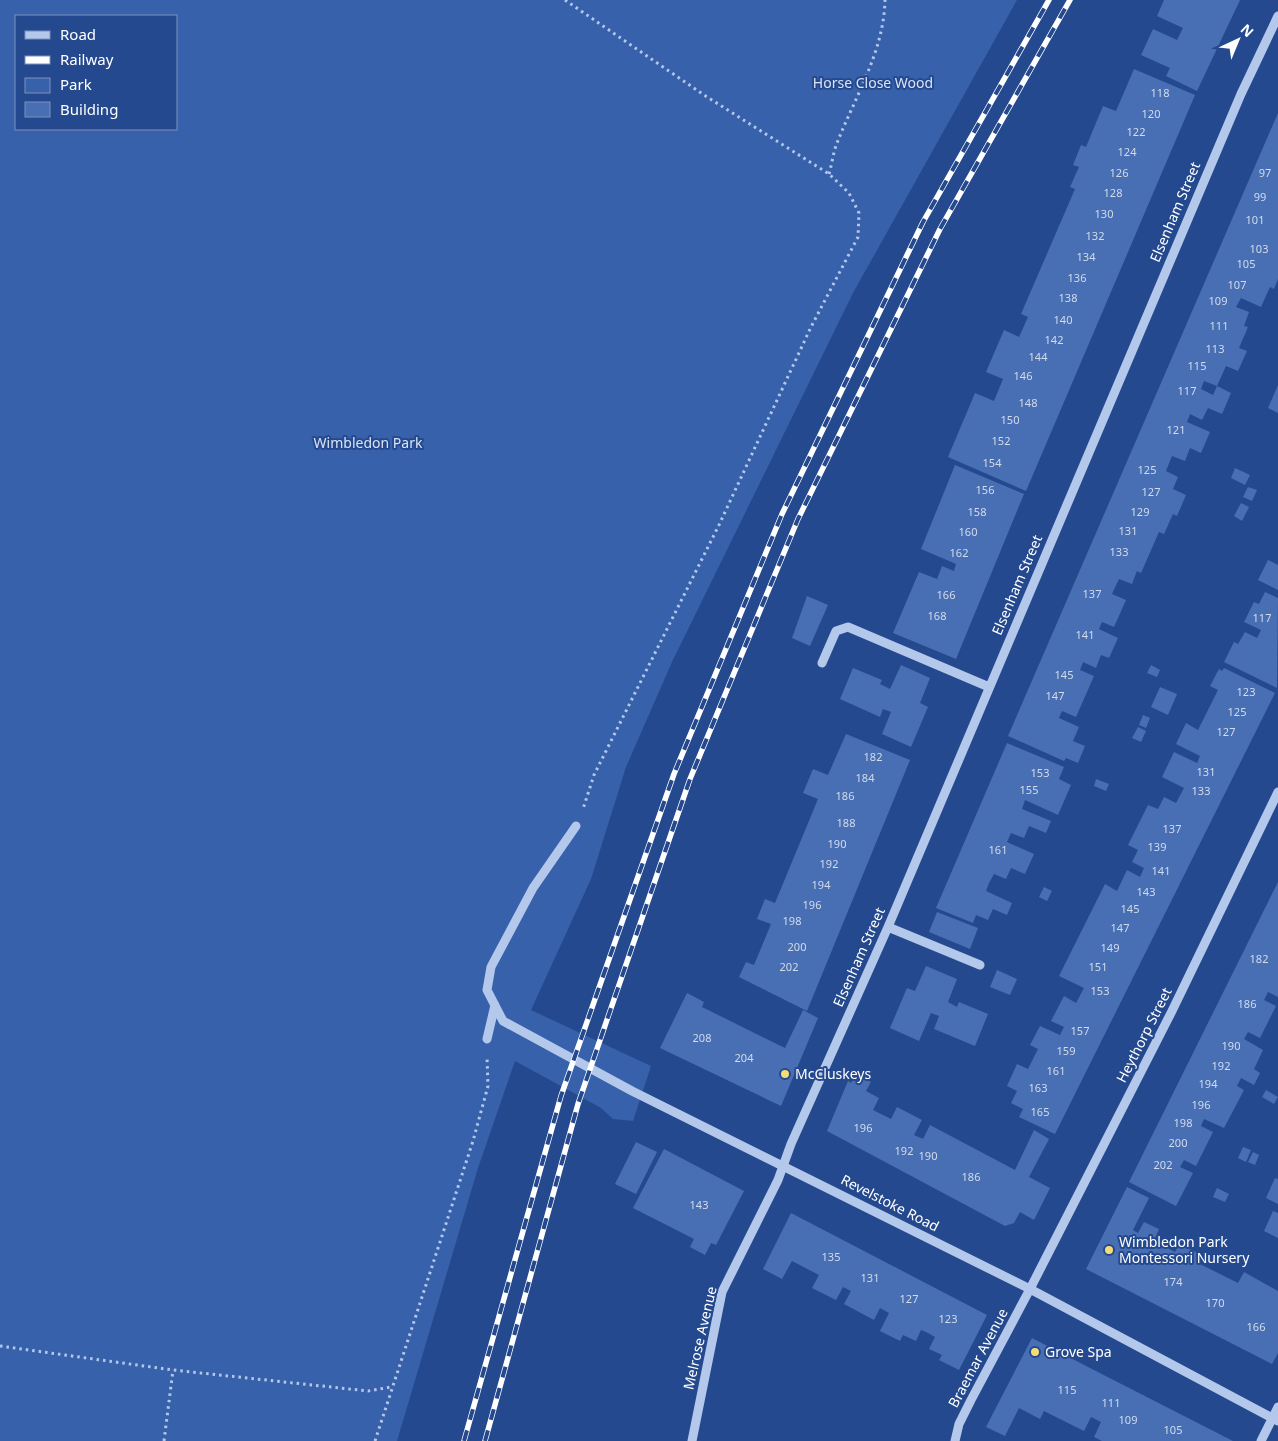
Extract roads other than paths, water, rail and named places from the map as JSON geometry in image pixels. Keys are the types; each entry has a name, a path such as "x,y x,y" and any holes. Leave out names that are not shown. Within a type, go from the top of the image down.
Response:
{"street":[{"name":"Elsenham Street","path":"783,1164 888,927 1237,103 1278,16"},
{"path":"822,663 836,631 848,627 989,687"},
{"name":"Heythorp Street","path":"1030,1289 1172,1011 1278,792"},
{"path":"487,1039 495,1005 487,990 491,968 533,888 576,826"},
{"path":"888,927 980,965"},
{"name":"Revelstoke Road","path":"495,1005 503,1021 632,1091 783,1164 1030,1289 1275,1420"},
{"name":"Melrose Avenue","path":"692,1441 722,1292 783,1164"},
{"name":"Braemar Avenue","path":"955,1441 959,1424 1030,1289"},
{"path":"1261,1441 1275,1420 1278,1407"}],"railway":[{"path":"464,1441 561,1096 674,774 782,514 923,222 1049,0"},
{"path":"485,1441 578,1104 690,779 798,519 940,229 1070,0"}],"place":[{"name":"McCluskeys","path":"785,1074"},
{"name":"Wimbledon Park Montessori Nursery","path":"1109,1250"},
{"name":"Grove Spa","path":"1035,1352"}],"park label":[{"name":"Horse Close Wood","path":"873,83"},
{"name":"Wimbledon Park","path":"368,443"}]}
